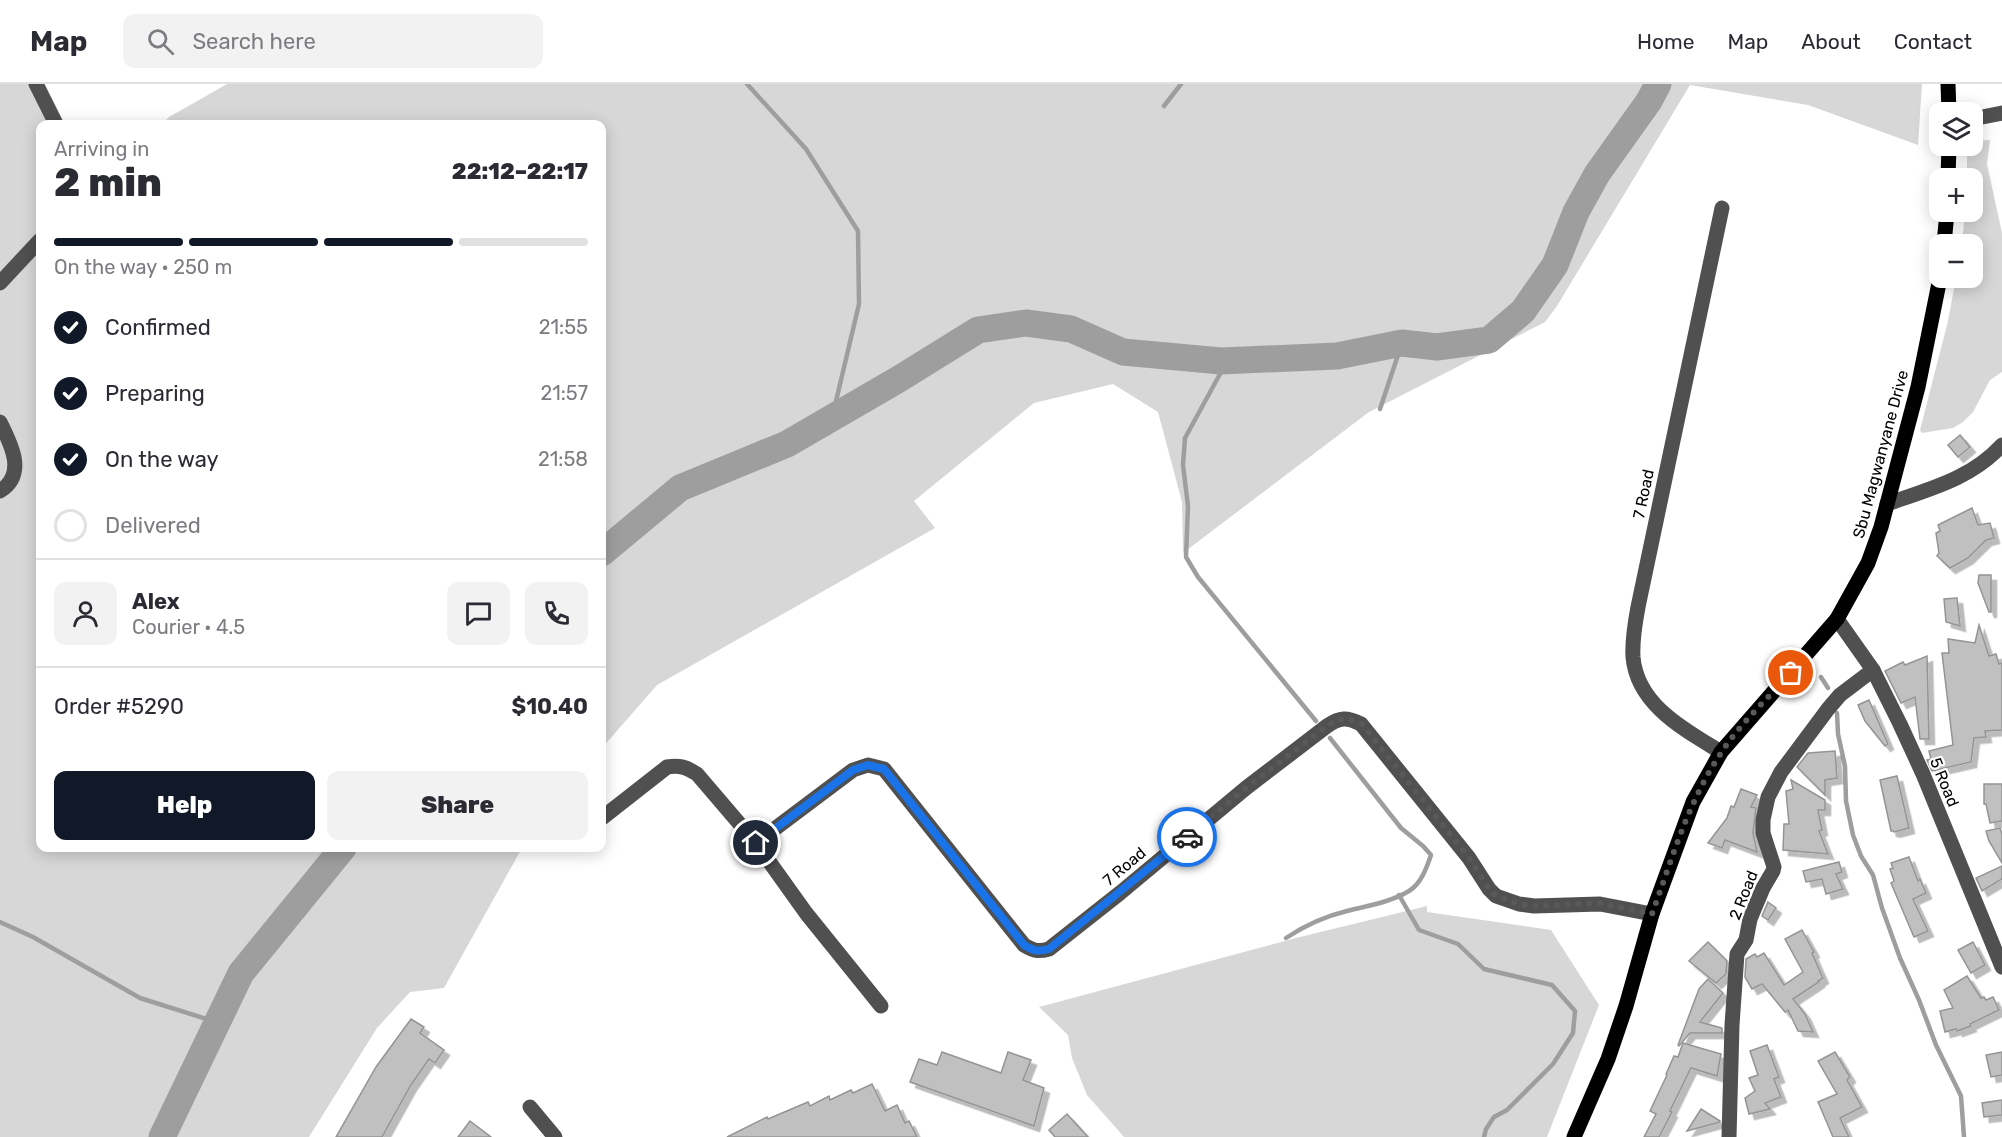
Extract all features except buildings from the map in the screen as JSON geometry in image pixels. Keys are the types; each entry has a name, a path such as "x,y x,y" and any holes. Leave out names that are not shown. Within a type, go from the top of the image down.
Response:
{"main road":[{"path":"1948,84 1948,102"},
{"name":"Sbu Magwanyane Drive","path":"1574,1137 1608,1059 1626,1006 1652,914 1693,802 1721,752 1837,619 1868,563 1881,527 1918,387 1938,288"}],"street":[{"path":"36,84 54,120"},
{"path":"1983,117 2002,113"},
{"name":"7 Road","path":"1721,752 1666,716 1647,695 1636,672 1633,658 1638,607 1722,208"},
{"path":"0,283 36,244"},
{"path":"0,422 12,445 15,467 13,476 6,487 0,491"},
{"path":"1887,504 1956,479 1988,461 2002,445"},
{"name":"5 Road","path":"1837,619 1873,670 1923,774 2001,963"},
{"name":"2 Road","path":"1729,1137 1732,1025 1737,954 1746,940 1750,919 1762,888 1774,867 1763,833 1767,796 1781,772 1840,695 1873,670"},
{"name":"7 Road","path":"756,843 853,770 868,765 884,769 1024,945 1041,952 1049,949 1120,893 1246,788 1338,718 1345,718 1362,724 1469,858 1496,896 1533,906 1600,903 1652,914"},
{"path":"606,815 667,767 679,765 697,774 756,843 806,913 881,1006"},
{"path":"530,1107 555,1137"}],"shaded area":[{"path":"0,84 45,84 63,120 36,120 36,852 520,852 444,988 410,992 377,1028 309,1137 0,1137"},
{"path":"227,84 1922,84 1918,145 1808,105 1690,85 1557,306 1545,322 1369,412 1183,553 1182,502 1158,412 1113,384 1034,403 914,501 935,528 657,685 606,743 606,120 166,120"},
{"path":"1983,140 1990,140 1987,164 2002,233 2002,372 1990,380 1973,412 1963,422 1953,428 1922,433 1920,430 1954,288 1983,288 1983,234 1963,234 1964,222 1983,222 1983,168 1967,168 1967,156 1983,156"},
{"path":"1427,906 1427,912 1551,930 1599,1005 1547,1137 1124,1137 1087,1095 1072,1058 1068,1035 1039,1007 1296,938"}],"waterway":[{"path":"747,84 806,149 858,231 859,304 832,418"},
{"path":"1164,106 1181,84"},
{"path":"606,550 680,488 787,444 978,330 1026,323 1071,329 1123,352 1221,361 1337,356 1402,343 1437,347 1489,340 1523,311 1555,265 1576,212 1597,174 1649,101 1658,84"},
{"path":"1380,409 1402,343"},
{"path":"1221,361 1220,374 1185,438 1183,465 1188,506 1186,557 1198,577 1316,721"},
{"path":"1821,677 1828,688"},
{"path":"1837,713 1838,734 1845,766 1846,801 1853,835 1861,856 1873,875 1900,958 1936,1045 1961,1096 1964,1137"},
{"path":"1286,938 1323,919 1387,901 1409,891 1420,880 1431,855 1401,828 1330,738"},
{"path":"162,1137 241,973 340,852"},
{"path":"1399,895 1419,930 1458,944 1484,969 1552,985 1575,1011 1573,1033 1553,1064 1507,1110 1494,1117 1484,1137"},
{"path":"0,922 33,937 140,998 216,1022"}],"way so far":[{"path":"1187,837 1327,726 1338,718 1345,718 1362,724 1469,858 1496,896 1533,906 1600,903 1652,914 1693,802 1721,752 1791,673"}],"route":[{"path":"756,843 853,770 868,765 884,769 936,831 1024,945 1041,952 1049,949 1187,837"}]}
